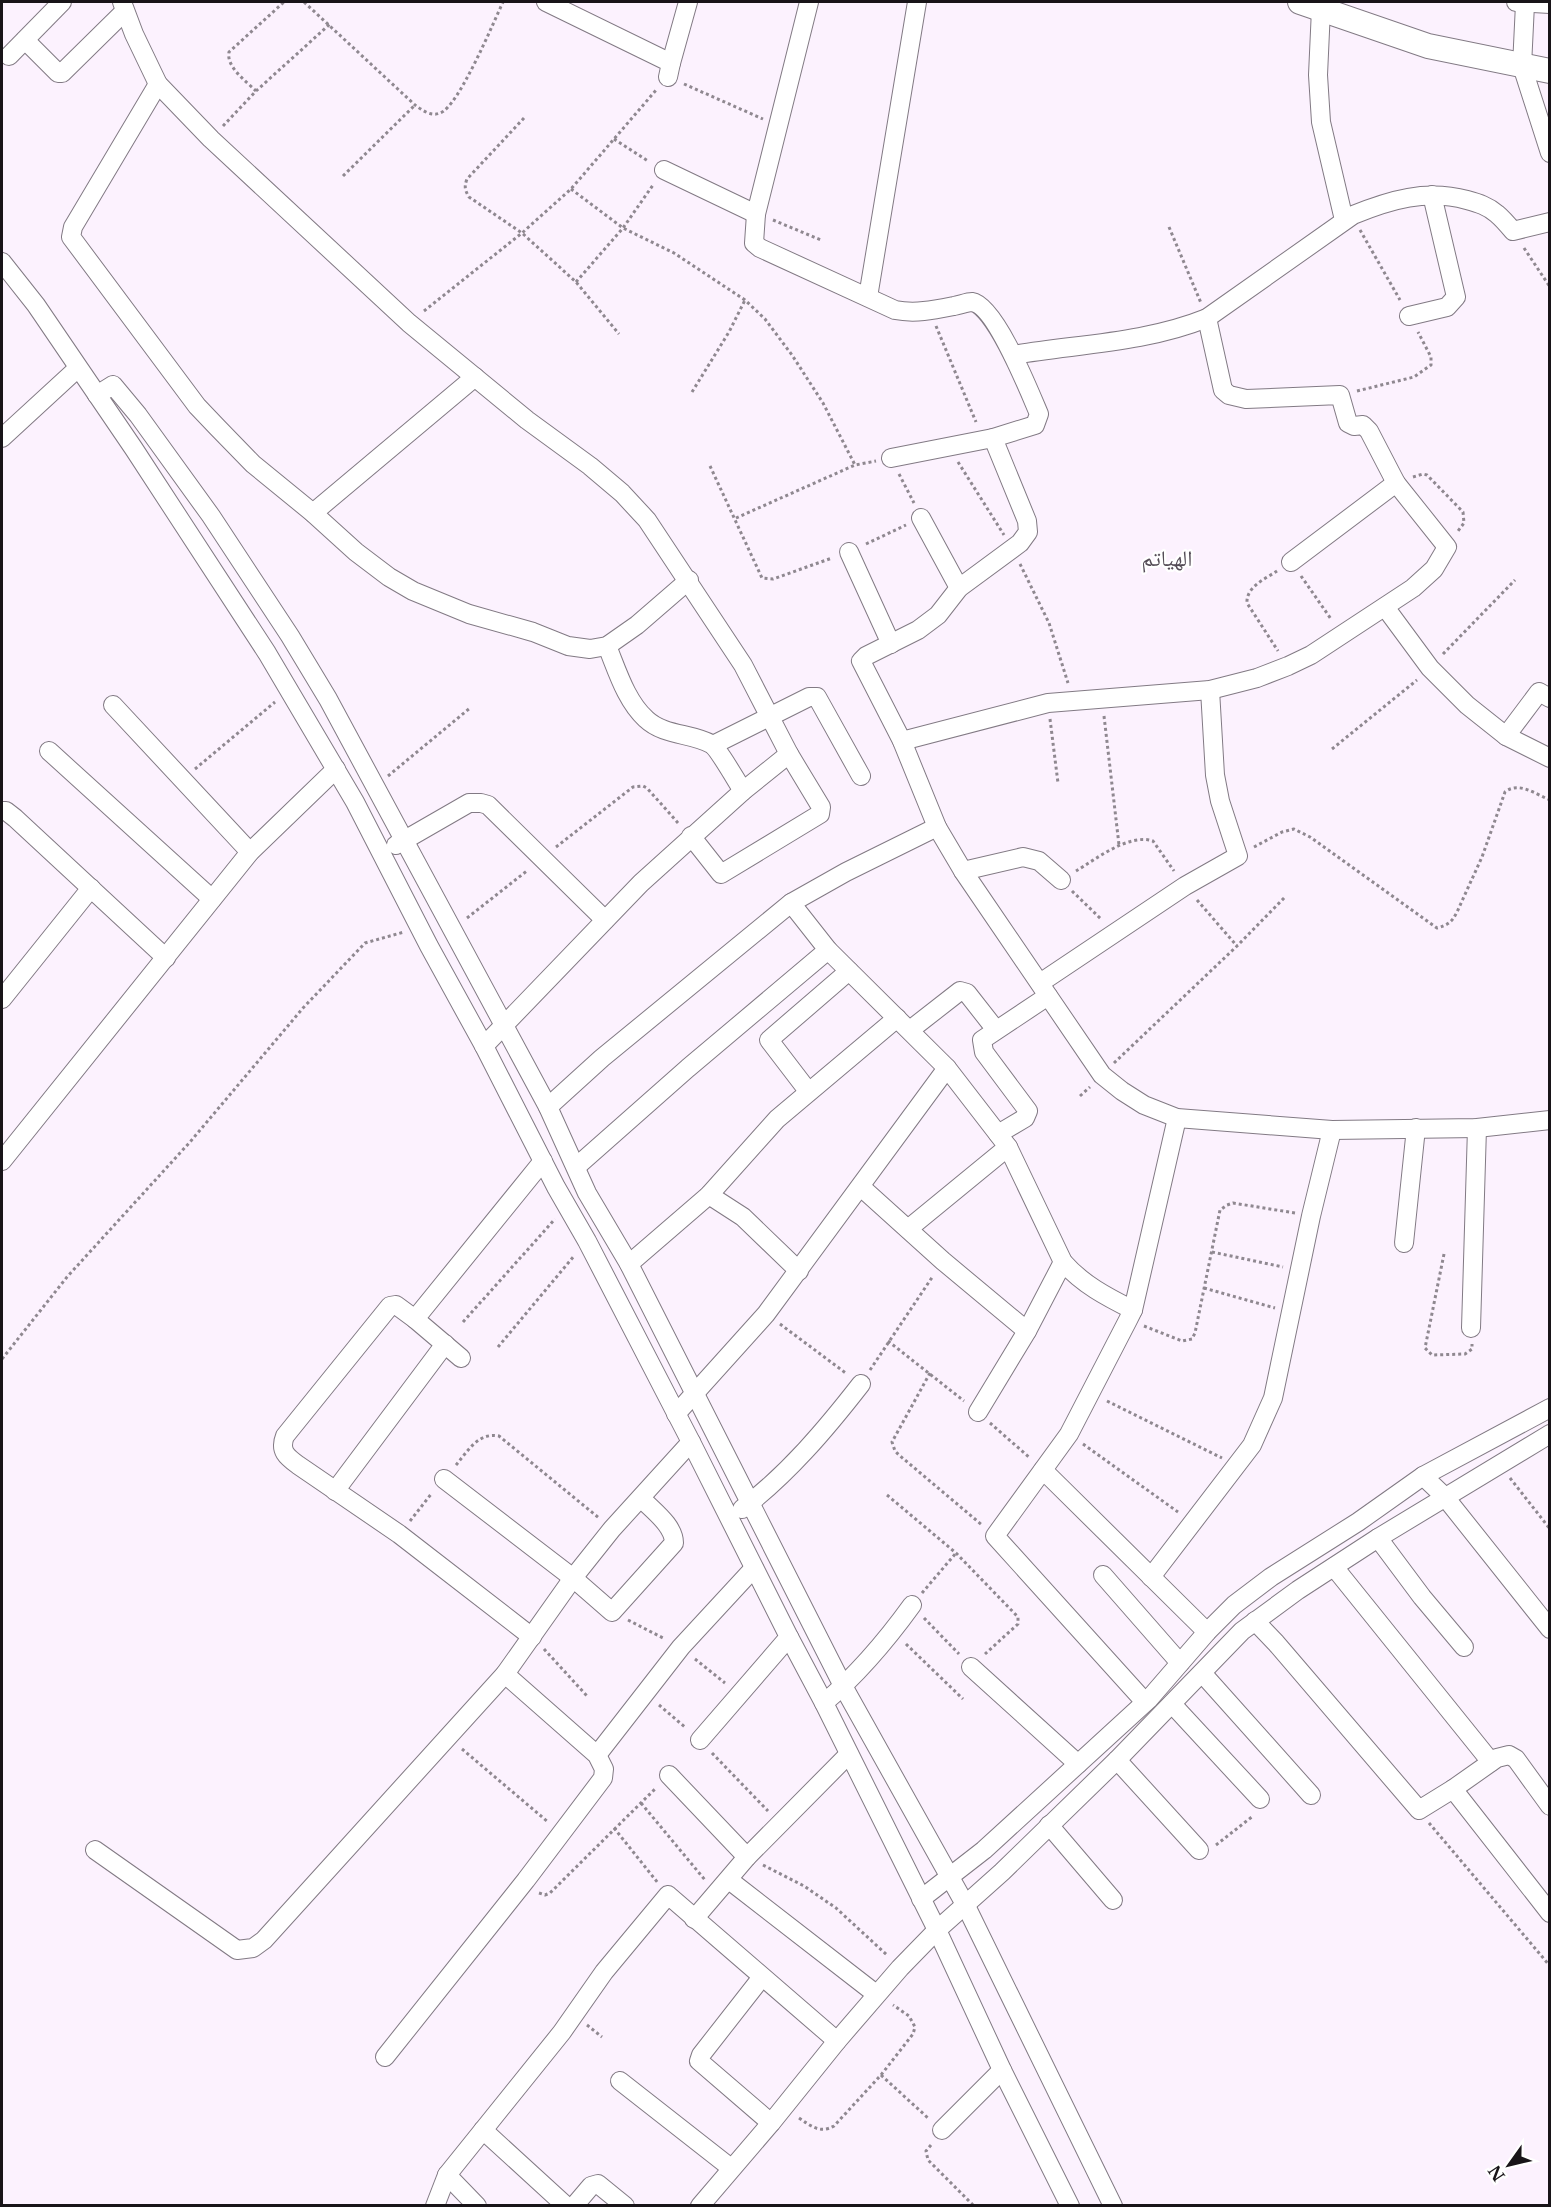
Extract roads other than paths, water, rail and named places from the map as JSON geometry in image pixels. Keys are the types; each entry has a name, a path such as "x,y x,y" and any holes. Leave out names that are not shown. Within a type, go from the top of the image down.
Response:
{"street":[{"path":"9,56 62,2"},
{"path":"546,2 670,70 688,2"},
{"path":"809,2 756,214 753,239 756,246 895,310 907,313 972,302 979,305 990,314 1013,355 1039,418 1035,425 988,439 891,458"},
{"path":"868,297 917,2"},
{"path":"1550,4 1521,3 1524,25 1522,56 1550,153"},
{"path":"1348,218 1321,122 1310,5 1428,46 1522,56 1550,71"},
{"path":"25,40 60,73 123,7 158,84 211,139 409,323 527,420 591,466 648,520 742,664 822,811 721,874 691,836"},
{"path":"158,84 73,227 71,237 197,406 253,464 356,552 389,577 413,591 469,614 533,632 568,646 590,649 607,646 637,625 689,580"},
{"path":"664,170 756,214"},
{"path":"1013,355 1069,346 1124,341 1181,328 1207,318 1348,218 1380,204 1402,198 1432,195 1454,197 1480,204 1497,213 1513,231 1550,222"},
{"path":"1409,316 1447,307 1456,297 1432,195"},
{"path":"2,262 36,305 159,488 290,690 336,769 587,1241 824,1703 937,1930 1064,2202"},
{"path":"902,741 1048,703 1210,690 1236,684 1288,666 1343,635 1424,579 1434,569 1447,547 1396,483 1369,430 1363,425 1354,426 1348,423 1340,394 1246,399 1229,395 1223,390 1207,318"},
{"path":"2,438 78,368"},
{"path":"313,513 475,377"},
{"path":"97,395 113,385 116,387 158,442 211,516 290,636 328,699 548,1107 587,1193 629,1264 843,1686 966,1906 1113,2205"},
{"path":"988,439 1028,521 1028,532 1020,543 959,588 938,615 918,630 866,656 861,661 902,741 937,827 963,871 1102,1075 1144,1105 1177,1118 1332,1130 1477,1128 1550,1119"},
{"path":"1291,562 1396,483"},
{"path":"921,518 959,588"},
{"path":"849,552 891,644"},
{"path":"1385,607 1430,668 1467,705 1506,736 1550,758"},
{"path":"607,646 625,690 638,711 661,729 713,745 743,791"},
{"path":"908,1229 1003,1141 1025,1118 1028,1111 982,1047 982,1040 1115,933 1185,886 1238,856 1220,801 1215,775 1210,690"},
{"path":"1506,736 1539,692 1550,698"},
{"path":"713,745 809,697 817,697 861,776"},
{"path":"113,705 250,852"},
{"path":"50,751 212,899"},
{"path":"484,1046 605,920 691,836 789,754"},
{"path":"2,1161 250,852 336,769"},
{"path":"382,854 469,803 481,803 488,806 605,920"},
{"path":"2,811 6,811 15,818 166,958"},
{"path":"548,1107 602,1058 791,903 846,872 937,827"},
{"path":"963,871 1023,857 1039,861 1061,880"},
{"path":"2,999 91,888"},
{"path":"791,903 828,950 947,1068 1003,1141 1064,1262 1072,1273 1130,1315"},
{"path":"576,1167 688,1068 828,950"},
{"path":"808,1092 769,1040 849,971"},
{"path":"629,1264 709,1195 777,1119 808,1092 903,1024 960,991 967,993 996,1030"},
{"path":"676,1414 766,1314 947,1068"},
{"path":"1145,1702 995,1536 1069,1434 1130,1315 1177,1118"},
{"path":"1404,1243 1416,1128"},
{"path":"1471,1328 1477,1128"},
{"path":"1151,1577 1238,1466 1252,1445 1273,1398 1311,1216 1332,1130"},
{"path":"415,1319 543,1161"},
{"path":"861,1187 943,1262 1027,1331"},
{"path":"709,1195 743,1217 799,1271"},
{"path":"978,1412 1027,1331 1064,1262"},
{"path":"461,1358 396,1305 390,1306 285,1436 282,1443 287,1456 399,1534 532,1637"},
{"path":"335,1491 445,1344"},
{"path":"729,1519 751,1503 786,1471 839,1413 861,1384"},
{"path":"921,1899 984,1850 1145,1702 1234,1605 1271,1577 1358,1522 1423,1476 1550,1408"},
{"path":"700,2205 900,1968 937,1930 966,1906 1117,1760 1242,1631 1378,1538 1550,1434"},
{"path":"95,1850 237,1950 253,1948 264,1940 505,1674 573,1578 612,1529 691,1442"},
{"path":"1043,1470 1207,1632"},
{"path":"1423,1476 1445,1497 1550,1629"},
{"path":"444,1479 573,1578 612,1612 674,1543 674,1537 668,1526 641,1498"},
{"path":"1378,1538 1422,1597 1464,1647"},
{"path":"1334,1567 1491,1762"},
{"path":"597,1755 681,1647 754,1568"},
{"path":"1103,1575 1180,1663"},
{"path":"824,1703 893,1632 912,1605"},
{"path":"1255,1621 1276,1642 1419,1810 1454,1790 1491,1762 1505,1755 1512,1756 1550,1806"},
{"path":"700,1740 789,1637"},
{"path":"971,1667 1078,1764"},
{"path":"1202,1673 1311,1796"},
{"path":"385,2057 526,1880 603,1778 604,1769 597,1755 505,1674"},
{"path":"1172,1704 1260,1799"},
{"path":"694,1919 747,1857 849,1754"},
{"path":"1117,1760 1199,1851"},
{"path":"669,1775 747,1857"},
{"path":"1454,1790 1550,1914"},
{"path":"1049,1825 1113,1900"},
{"path":"723,1887 876,1994"},
{"path":"435,2205 447,2175 562,2032 604,1972 668,1895 837,2041"},
{"path":"762,1977 701,2055 699,2061 771,2123"},
{"path":"942,2130 1002,2070"},
{"path":"620,2081 731,2168"},
{"path":"483,2130 566,2205"},
{"path":"447,2175 477,2205"},
{"path":"574,2205 591,2186 598,2184 626,2205"}],"district":[{"name":"الهياتم","path":"1167,558"}]}
